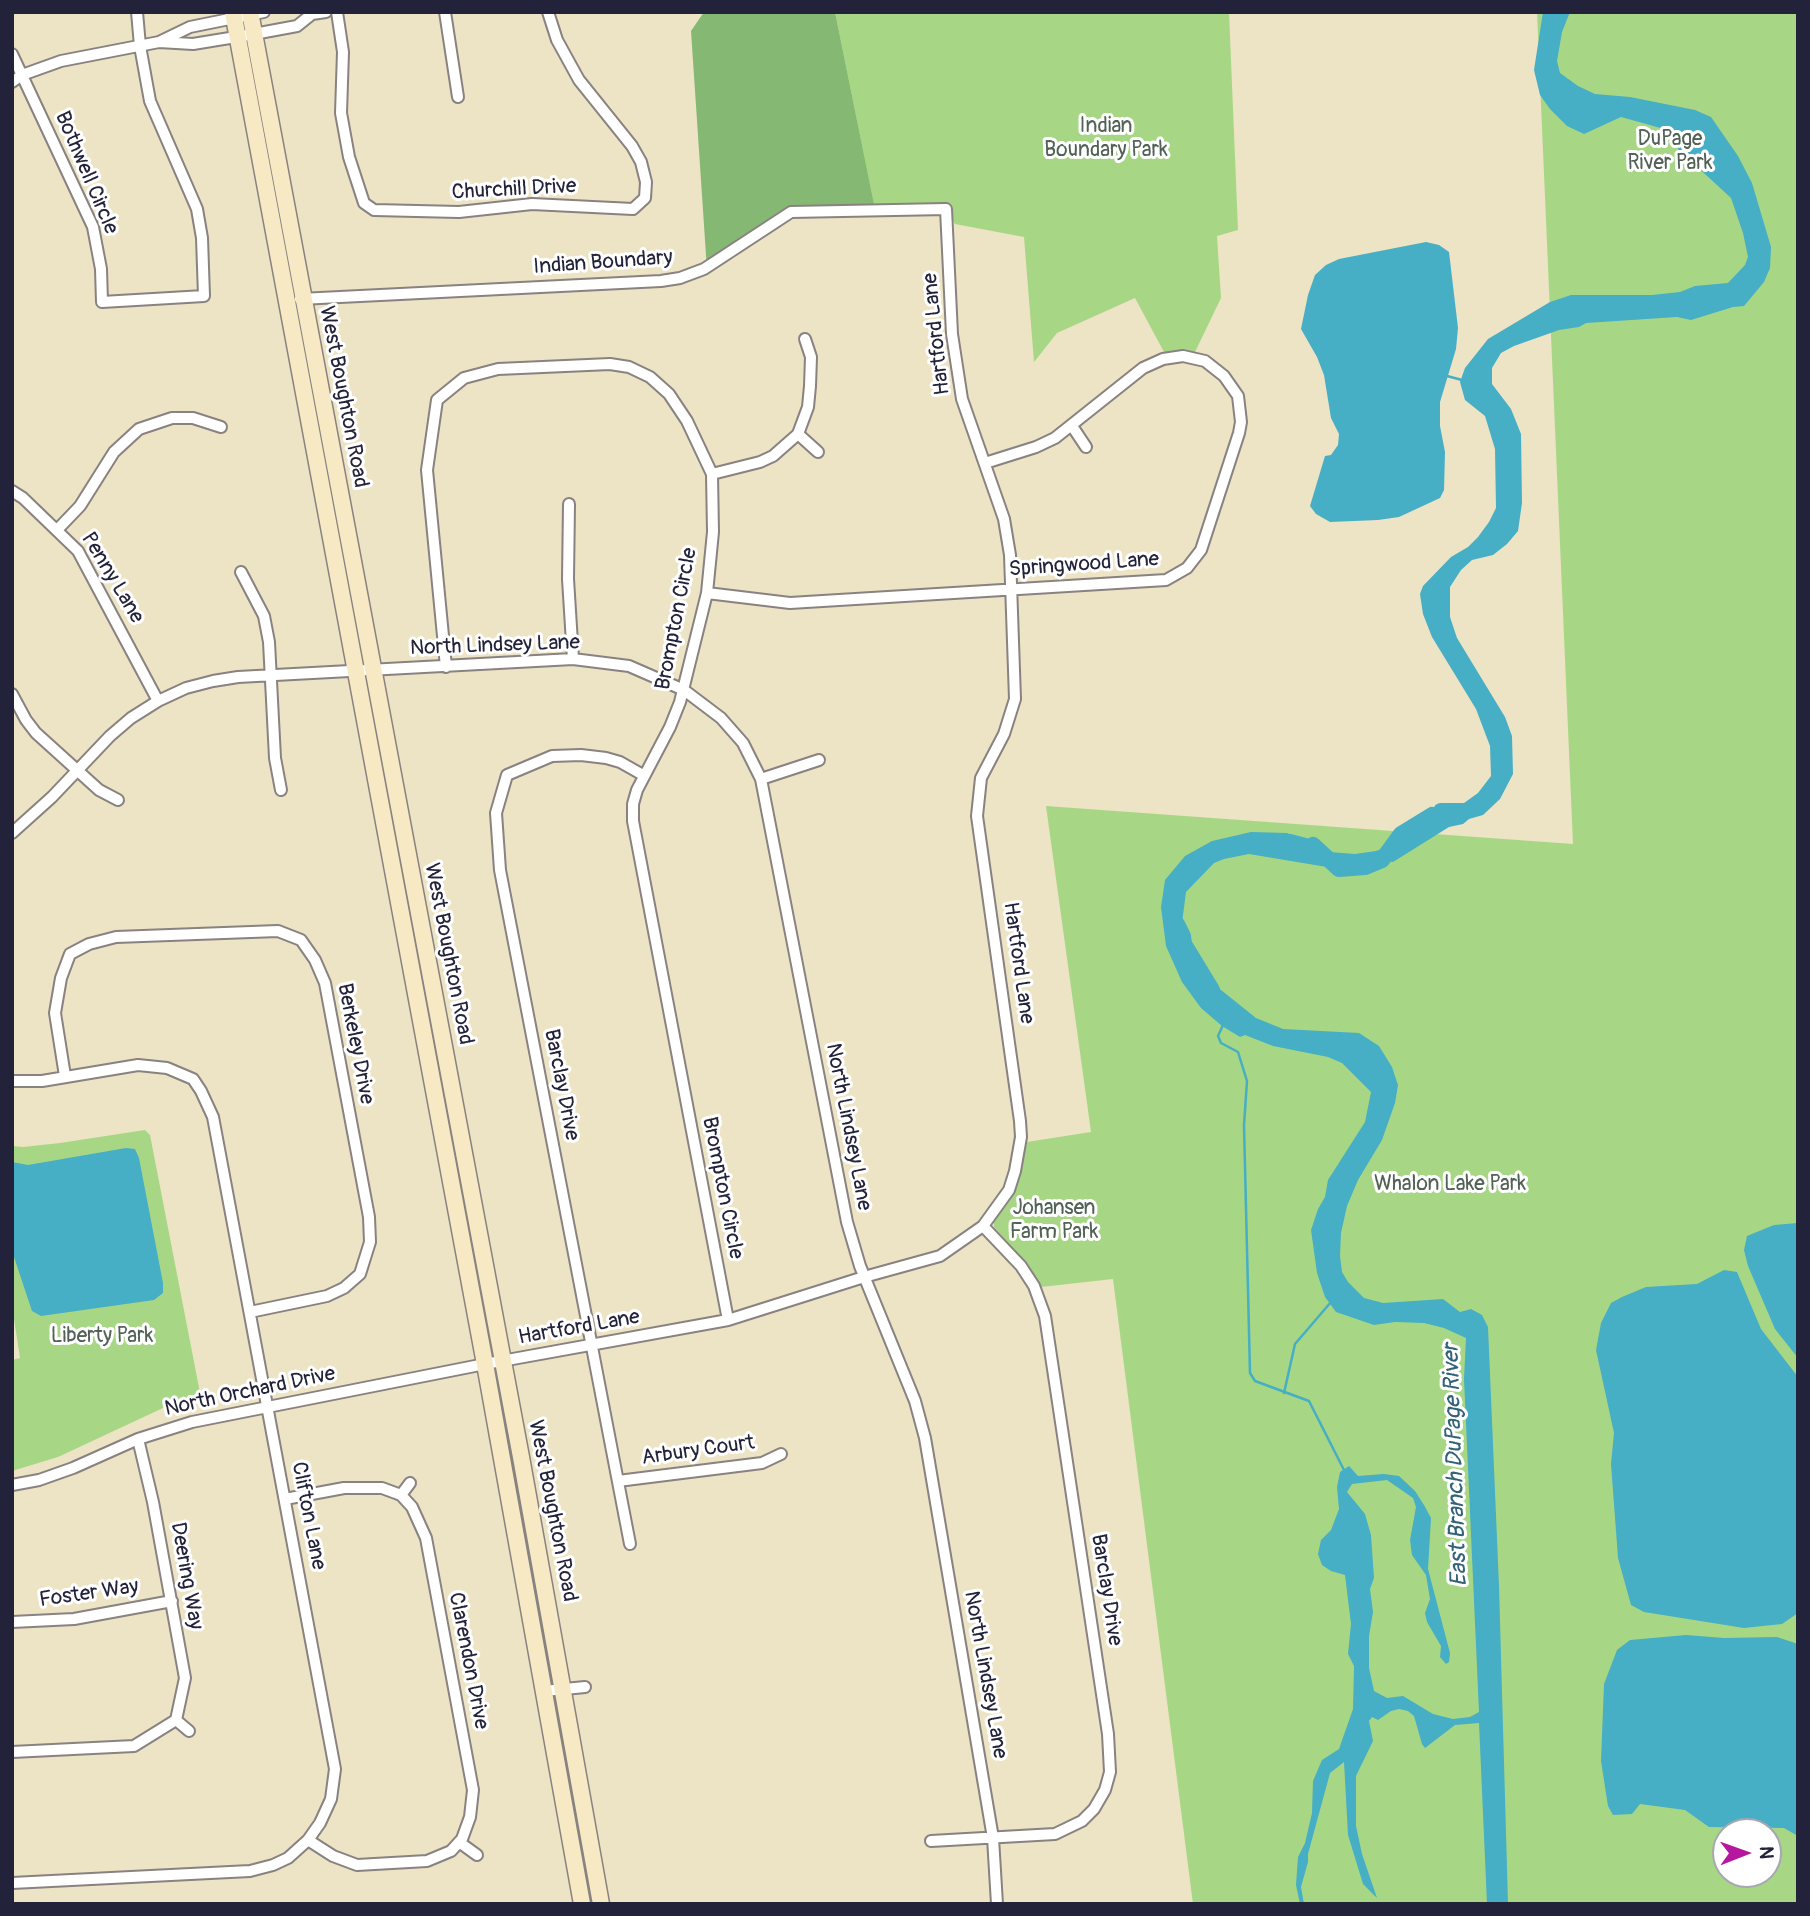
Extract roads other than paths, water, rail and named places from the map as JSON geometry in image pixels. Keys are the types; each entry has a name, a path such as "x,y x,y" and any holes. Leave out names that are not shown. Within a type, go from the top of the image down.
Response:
{"main road":[{"name":"West Boughton Road","path":"246,14 246,35 295,300 356,672 582,1904"},
{"name":"West Boughton Road","path":"295,300 373,670 564,1689 601,1904"}],"street":[{"path":"137,12 140,46"},
{"path":"159,42 193,44 297,26 309,13 326,12"},
{"name":"Churchill Drive","path":"337,12 344,52 340,99 347,146 364,203 374,210 459,212 533,204 634,209 645,198 646,182 640,162 632,146 579,80 557,40 548,12"},
{"path":"445,12 458,97"},
{"path":"12,82 23,75 68,59 159,42 191,27 246,14"},
{"name":"Bothwell Circle","path":"23,75 96,236 103,302 204,296 197,209 150,101 140,46"},
{"path":"12,54 23,75"},
{"name":"Indian Boundary","path":"295,300 661,281 680,278 704,269 791,212 946,209"},
{"name":"Hartford Lane","path":"503,1362 728,1320 940,1256 983,1226 1009,1189 1016,1171 1021,1137 977,816 981,778 1004,734 1015,699 1008,537 962,399 954,347 946,209"},
{"path":"712,474 760,463 773,456 798,434 808,407 810,386 811,357 805,339"},
{"name":"Springwood Lane","path":"707,593 790,603 1166,580 1187,568 1201,550 1239,433 1240,408 1232,385 1215,368 1196,358 1173,356 1143,368 1072,426 1036,447 985,463"},
{"name":"Brompton Circle","path":"446,667 427,470 437,400 464,378 498,369 610,364 629,367 650,377 668,394 687,421 712,474 713,533 707,593 684,690 670,727 643,775 633,804 636,839 728,1320"},
{"path":"57,530 80,506 114,452 139,429 172,418 193,418 221,427"},
{"path":"1072,426 1086,447"},
{"path":"798,434 818,452"},
{"name":"Penny Lane","path":"12,491 74,545 158,701"},
{"path":"569,504 568,579 573,659"},
{"path":"242,572 264,617 272,676 275,758 281,790"},
{"name":"North Lindsey Lane","path":"356,672 573,659 629,666 684,690 721,718 744,743 761,779 843,1205 864,1277 915,1401 925,1438 993,1838 997,1904"},
{"path":"12,833 52,797 110,736 131,718 158,701 186,688 213,681 356,672"},
{"path":"12,694 31,727 99,790 118,800"},
{"name":"Barclay Drive","path":"629,1544 500,870 496,813 506,775 552,756 606,758 620,762 643,775"},
{"path":"761,779 819,760"},
{"name":"Berkeley Drive","path":"65,1076 55,1013 61,978 71,954 89,944 116,937 278,931 302,940 327,991 369,1217 370,1242 360,1274 344,1288 318,1298 250,1312"},
{"name":"Clifton Lane","path":"12,1081 29,1082 138,1065 167,1068 193,1079 201,1091 213,1117 335,1769 331,1799 320,1823 308,1840 288,1858 250,1871 12,1883"},
{"name":"Barclay Drive","path":"931,1841 1055,1834 1082,1821 1094,1809 1105,1790 1110,1756 1045,1316 1034,1286 1021,1266 983,1226"},
{"name":"North Orchard Drive","path":"12,1485 39,1480 74,1468 138,1439 192,1422 503,1362"},
{"name":"Deering Way","path":"138,1439 153,1502 185,1678 176,1720"},
{"name":"Arbury Court","path":"618,1481 762,1463 782,1454"},
{"path":"285,1499 344,1488 382,1488 401,1495 410,1483"},
{"name":"Clarendon Drive","path":"401,1495 412,1507 426,1538 473,1790 470,1817 460,1841"},
{"name":"Foster Way","path":"12,1622 74,1619 172,1601"},
{"path":"544,1691 585,1687"},
{"path":"12,1752 134,1746 176,1720 189,1731"},
{"path":"308,1840 346,1862 370,1866 427,1861 452,1851 460,1841 477,1855"}],"water":[{"path":"1543,12 1570,12 1562,32 1557,61 1560,73 1578,86 1595,94 1630,97 1695,110 1711,117 1738,156 1752,183 1771,247 1770,268 1764,282 1744,306 1691,320 1677,317 1586,323 1514,346 1501,353 1492,368 1492,384 1511,409 1521,434 1522,503 1518,531 1493,555 1472,560 1461,570 1450,587 1450,617 1457,638 1505,717 1512,736 1513,774 1500,799 1483,815 1449,827 1393,862 1382,860 1365,867 1339,869 1249,854 1214,863 1186,892 1182,923 1178,928 1184,944 1206,978 1256,1018 1283,1029 1359,1033 1379,1046 1392,1067 1398,1085 1395,1103 1382,1140 1358,1180 1347,1206 1341,1233 1342,1272 1348,1282 1364,1298 1383,1303 1443,1299 1460,1312 1471,1309 1482,1315 1488,1327 1508,1904 1487,1904 1479,1723 1455,1725 1425,1748 1414,1716 1399,1709 1378,1720 1372,1717 1369,1721 1373,1741 1356,1776 1356,1826 1377,1898 1363,1884 1348,1835 1344,1762 1330,1773 1301,1887 1304,1904 1300,1904 1296,1885 1298,1857 1305,1843 1312,1813 1313,1781 1322,1760 1339,1749 1353,1709 1354,1666 1348,1654 1351,1624 1345,1575 1322,1565 1318,1554 1321,1540 1331,1530 1339,1509 1337,1487 1340,1472 1349,1466 1358,1476 1399,1476 1415,1491 1424,1505 1431,1518 1428,1569 1450,1653 1449,1662 1446,1664 1440,1657 1441,1646 1427,1622 1425,1613 1430,1599 1426,1575 1412,1555 1410,1540 1416,1507 1413,1498 1387,1480 1352,1484 1347,1492 1365,1514 1371,1535 1374,1578 1370,1589 1373,1612 1369,1636 1369,1668 1374,1691 1387,1698 1403,1696 1433,1714 1453,1719 1470,1717 1479,1712 1464,1379 1466,1338 1424,1323 1395,1322 1374,1325 1336,1312 1325,1297 1317,1273 1311,1230 1325,1197 1328,1180 1365,1122 1371,1092 1342,1063 1328,1057 1273,1046 1245,1035 1240,1037 1201,1008 1182,982 1166,946 1161,907 1165,880 1185,856 1212,841 1251,832 1287,833 1307,843 1309,847 1313,845 1329,852 1355,854 1376,851 1387,847 1401,834 1432,815 1436,819 1441,811 1457,808 1478,793 1491,776 1490,746 1476,709 1432,637 1423,614 1420,594 1423,586 1451,557 1478,537 1496,508 1495,449 1485,416 1465,400 1460,382 1465,368 1488,339 1550,302 1571,295 1652,295 1680,292 1695,286 1728,283 1745,265 1748,257 1743,233 1731,198 1679,150 1664,129 1621,117 1584,134 1567,126 1550,109 1540,95 1534,70"},
{"path":"1426,242 1439,245 1449,252 1458,328 1456,349 1440,402 1440,426 1445,452 1444,490 1440,498 1399,517 1330,522 1316,514 1310,506 1325,456 1331,455 1338,445 1339,434 1331,418 1324,375 1301,329 1308,295 1315,275 1326,265 1339,259"},
{"path":"126,1148 135,1149 139,1158 163,1293 154,1300 41,1316 32,1311 12,1251 12,1162 28,1165"},
{"path":"1798,1223 1798,1358 1775,1329 1748,1266 1744,1250 1747,1236 1774,1225"},
{"path":"1724,1270 1737,1272 1761,1329 1798,1377 1798,1613 1782,1624 1744,1628 1644,1612 1631,1605 1618,1558 1611,1464 1614,1433 1596,1350 1601,1323 1611,1303 1622,1297 1646,1287 1697,1284"},
{"path":"1686,1635 1724,1638 1777,1637 1798,1644 1798,1836 1782,1828 1782,1818 1712,1818 1712,1827 1709,1827 1685,1810 1640,1804 1632,1814 1613,1815 1608,1806 1601,1761 1604,1684 1617,1650 1630,1640"}],"waterway":[{"path":"1447,376 1462,380"},
{"name":"East Branch DuPage River","path":"1290,842 1309,847 1313,845 1339,869 1365,867 1382,860 1401,834 1432,815 1436,819 1441,811 1463,811"},
{"name":"East Branch DuPage River","path":"1177,924 1184,944 1212,990"},
{"path":"1223,1025 1218,1036 1221,1043 1238,1052 1247,1081 1244,1125 1250,1373 1255,1381 1309,1401 1345,1472"},
{"path":"1284,1393 1295,1344 1331,1302"}],"park label":[{"name":"Indian Boundary Park","path":"1106,139"},
{"name":"DuPage River Park","path":"1670,152"},
{"name":"Whalon Lake Park","path":"1450,1185"},
{"name":"Johansen Farm Park","path":"1054,1221"},
{"name":"Liberty Park","path":"102,1337"}]}
